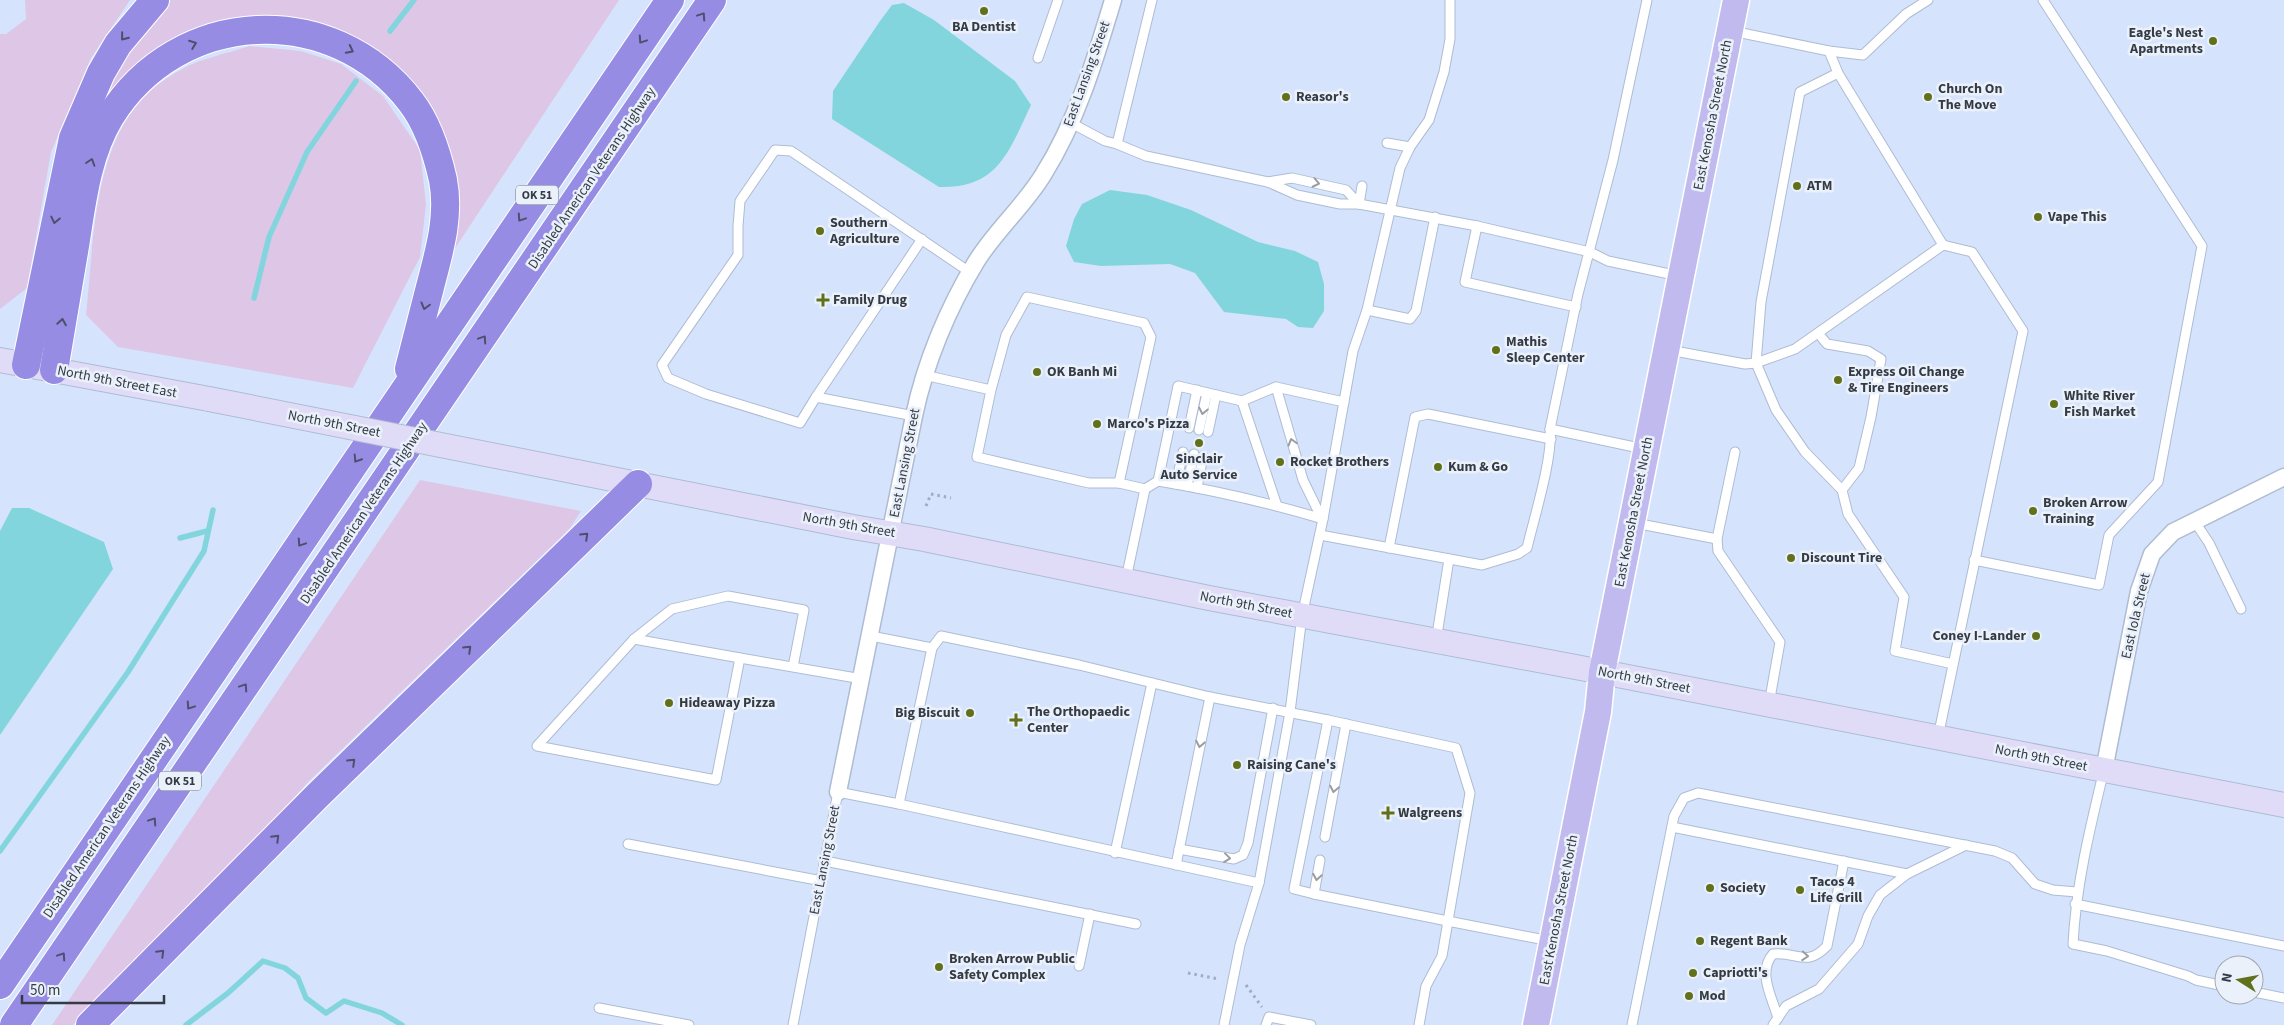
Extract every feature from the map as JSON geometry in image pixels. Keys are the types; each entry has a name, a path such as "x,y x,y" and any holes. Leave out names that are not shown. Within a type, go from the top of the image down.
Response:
{"highway":[{"path":"13,362 73,138 101,73 118,44 155,0"},
{"name":"Disabled American Veterans Highway","path":"0,985 670,0"},
{"name":"Disabled American Veterans Highway","path":"14,1025 712,0"},
{"path":"54,370 85,186 95,150 109,118 127,92 149,69 187,46 218,35 250,29 283,28 310,34 336,43 380,70 411,102 431,138 443,182 446,208 444,234 404,389"},
{"path":"90,1025 317,796 638,484"}],"main road":[{"name":"East Kenosha Street North","path":"1536,1025 1598,712 1602,672 1736,0"},
{"name":"North 9th Street East","path":"13,362 209,400"},
{"name":"North 9th Street","path":"209,400 1302,616 1769,704 2284,805"}],"street":[{"name":"East Lansing Street","path":"838,792 914,416 924,375 940,333 976,262 1042,176 1071,123 1082,96 1113,0"},
{"name":"East Iola Street","path":"2104,770 2143,577 2152,554 2173,532 2284,477"}],"lane":[{"path":"1038,58 1058,0"},
{"path":"1117,144 1152,0"},
{"path":"1224,1025 1240,945 1259,883 1290,712 1302,616 1320,534 1353,351 1367,310 1400,168 1410,148 1429,120 1444,72 1450,40 1450,0"},
{"path":"1320,534 1482,565 1518,554 1527,548 1576,307 1615,151 1647,0"},
{"path":"1730,31 1828,51 1863,55 1906,14 1928,0"},
{"path":"1974,560 2099,585 2109,535 2158,482 2202,246 2043,0"},
{"path":"1828,51 1838,73 1943,245 1972,252 2023,331 1938,737"},
{"path":"1838,73 1800,92 1760,302 1756,363 1776,410 1805,452 1842,490 1848,514 1904,597 1895,651 1952,664"},
{"path":"1071,123 1105,141 1146,156 1268,182 1297,195 1340,204 1359,204 1435,217 1590,252 1608,261 1681,277"},
{"path":"1387,143 1410,148"},
{"path":"922,239 800,423 706,394 668,378 662,365 738,255 740,201 775,150 791,151 922,239 971,273"},
{"path":"1268,182 1292,178 1346,190 1359,204"},
{"path":"1359,204 1362,186"},
{"path":"1367,310 1410,318 1416,311 1435,217"},
{"path":"1477,226 1465,282 1576,307"},
{"path":"1667,350 1745,364 1756,363 1795,349 1943,245"},
{"path":"1119,483 1151,337 1144,323 1027,297 1006,334 991,390 977,457 1089,483 1119,483 1145,489 1158,481 1187,486 1277,506 1322,520"},
{"path":"1818,333 1827,344 1868,351 1881,360 1859,468 1842,490"},
{"path":"924,375 991,390"},
{"path":"1158,481 1178,386 1242,400 1276,387 1344,402"},
{"path":"1276,387 1303,480 1322,520"},
{"path":"1189,428 1197,390"},
{"path":"1199,430 1211,394"},
{"path":"1208,432 1211,394"},
{"path":"816,397 914,416"},
{"path":"1242,400 1277,506"},
{"path":"1389,548 1416,417 1428,414 1647,450"},
{"path":"1176,484 1183,452"},
{"path":"1735,452 1717,539 1718,551 1780,642 1769,704"},
{"path":"1187,486 1194,454"},
{"path":"1196,488 1203,456"},
{"path":"1126,581 1145,489"},
{"path":"1632,522 1717,539"},
{"path":"2195,522 2209,543 2241,608"},
{"path":"1436,641 1449,560"},
{"path":"740,658 716,780 537,746 634,639 672,609 728,596 804,610 793,667"},
{"path":"871,636 932,648"},
{"path":"899,804 932,648 941,636 1152,682 1210,697 1273,708 1456,748 1470,793 1442,956 1426,986 1419,1025"},
{"path":"634,639 862,678"},
{"path":"1115,853 1152,682"},
{"path":"1176,865 1210,697"},
{"path":"1179,849 1234,859 1243,855 1248,843 1273,708"},
{"path":"1328,720 1294,889 1553,942"},
{"path":"1325,837 1346,724"},
{"path":"2104,770 2087,839 2077,892 2073,944 2107,951 2196,980 2214,984"},
{"path":"838,792 1259,883"},
{"name":"East Lansing Street","path":"793,1025 838,792"},
{"path":"1632,1025 1674,816 1684,798 1698,793 1994,851 2012,858 2035,884 2054,890 2077,892"},
{"path":"1672,827 1906,874"},
{"path":"628,844 822,881"},
{"path":"1776,1021 1786,1006 1819,988 1858,944 1868,916 1880,895 1906,874 1967,845"},
{"path":"1314,894 1320,860"},
{"path":"825,861 1136,924"},
{"path":"1776,1021 1764,974 1766,961 1773,954 1782,953 1808,958 1817,956 1826,946 1844,861"},
{"path":"2075,904 2284,946"},
{"path":"1079,966 1090,914"},
{"path":"2264,994 2284,998"},
{"path":"599,1008 689,1025"},
{"path":"1268,1021 1311,1025"}],"path":[{"path":"926,506 931,494 951,498"},
{"path":"1188,973 1219,979"},
{"path":"1246,984 1268,1021"}],"shaded area":[{"path":"25,0 130,0 91,58 51,152 27,288 0,309 0,34 6,34 26,19"},
{"path":"166,0 619,0 446,262 454,227 407,81 244,20 83,134 96,99"},
{"path":"904,3 934,20 1015,81 1031,105 1008,152 988,174 975,182 959,186 939,187 832,119 833,91 892,5"},
{"path":"249,46 301,51 341,64 383,96 420,150 426,204 420,257 353,388 118,347 86,315 94,226 99,196 106,166 117,138 131,113 150,91 183,69 194,63"},
{"path":"1110,190 1147,195 1191,210 1258,242 1295,251 1318,262 1324,284 1324,311 1313,328 1298,327 1286,319 1224,312 1195,273 1170,264 1101,266 1074,262 1066,246 1074,219 1082,204"},
{"path":"420,480 581,511 570,528 309,781 234,865 73,1025 52,1025"},
{"path":"12,508 29,508 104,542 113,569 0,735 0,531"}],"waterway":[{"path":"390,31 414,0"},
{"path":"254,298 269,237 307,152 356,81"},
{"path":"0,851 128,672 204,551 213,510"},
{"path":"180,538 207,531"},
{"path":"186,1025 228,993 263,961 285,968 298,978 306,998 326,1013 344,1001 382,1013 402,1025"}],"place":[{"name":"BA Dentist","path":"984,11"},
{"name":"Eagle's Nest Apartments","path":"2213,41"},
{"name":"Reasor's","path":"1286,97"},
{"name":"Church On The Move","path":"1928,97"},
{"name":"ATM","path":"1797,186"},
{"name":"Vape This","path":"2038,217"},
{"name":"Southern Agriculture","path":"820,231"},
{"name":"Family Drug","path":"823,300"},
{"name":"Mathis Sleep Center","path":"1496,350"},
{"name":"OK Banh Mi","path":"1037,372"},
{"name":"Express Oil Change & Tire Engineers","path":"1838,380"},
{"name":"White River Fish Market","path":"2054,404"},
{"name":"Marco's Pizza","path":"1097,424"},
{"name":"Sinclair Auto Service","path":"1199,443"},
{"name":"Rocket Brothers","path":"1280,462"},
{"name":"Kum & Go","path":"1438,467"},
{"name":"Broken Arrow Training","path":"2033,511"},
{"name":"Discount Tire","path":"1791,558"},
{"name":"Coney I-Lander","path":"2036,636"},
{"name":"Hideaway Pizza","path":"669,703"},
{"name":"Big Biscuit","path":"970,713"},
{"name":"The Orthopaedic Center","path":"1016,720"},
{"name":"Raising Cane's","path":"1237,765"},
{"name":"Walgreens","path":"1388,813"},
{"name":"Society","path":"1710,888"},
{"name":"Tacos 4 Life Grill","path":"1800,890"},
{"name":"Regent Bank","path":"1700,941"},
{"name":"Broken Arrow Public Safety Complex","path":"939,967"},
{"name":"Capriotti's","path":"1693,973"},
{"name":"Mod","path":"1689,996"}]}
